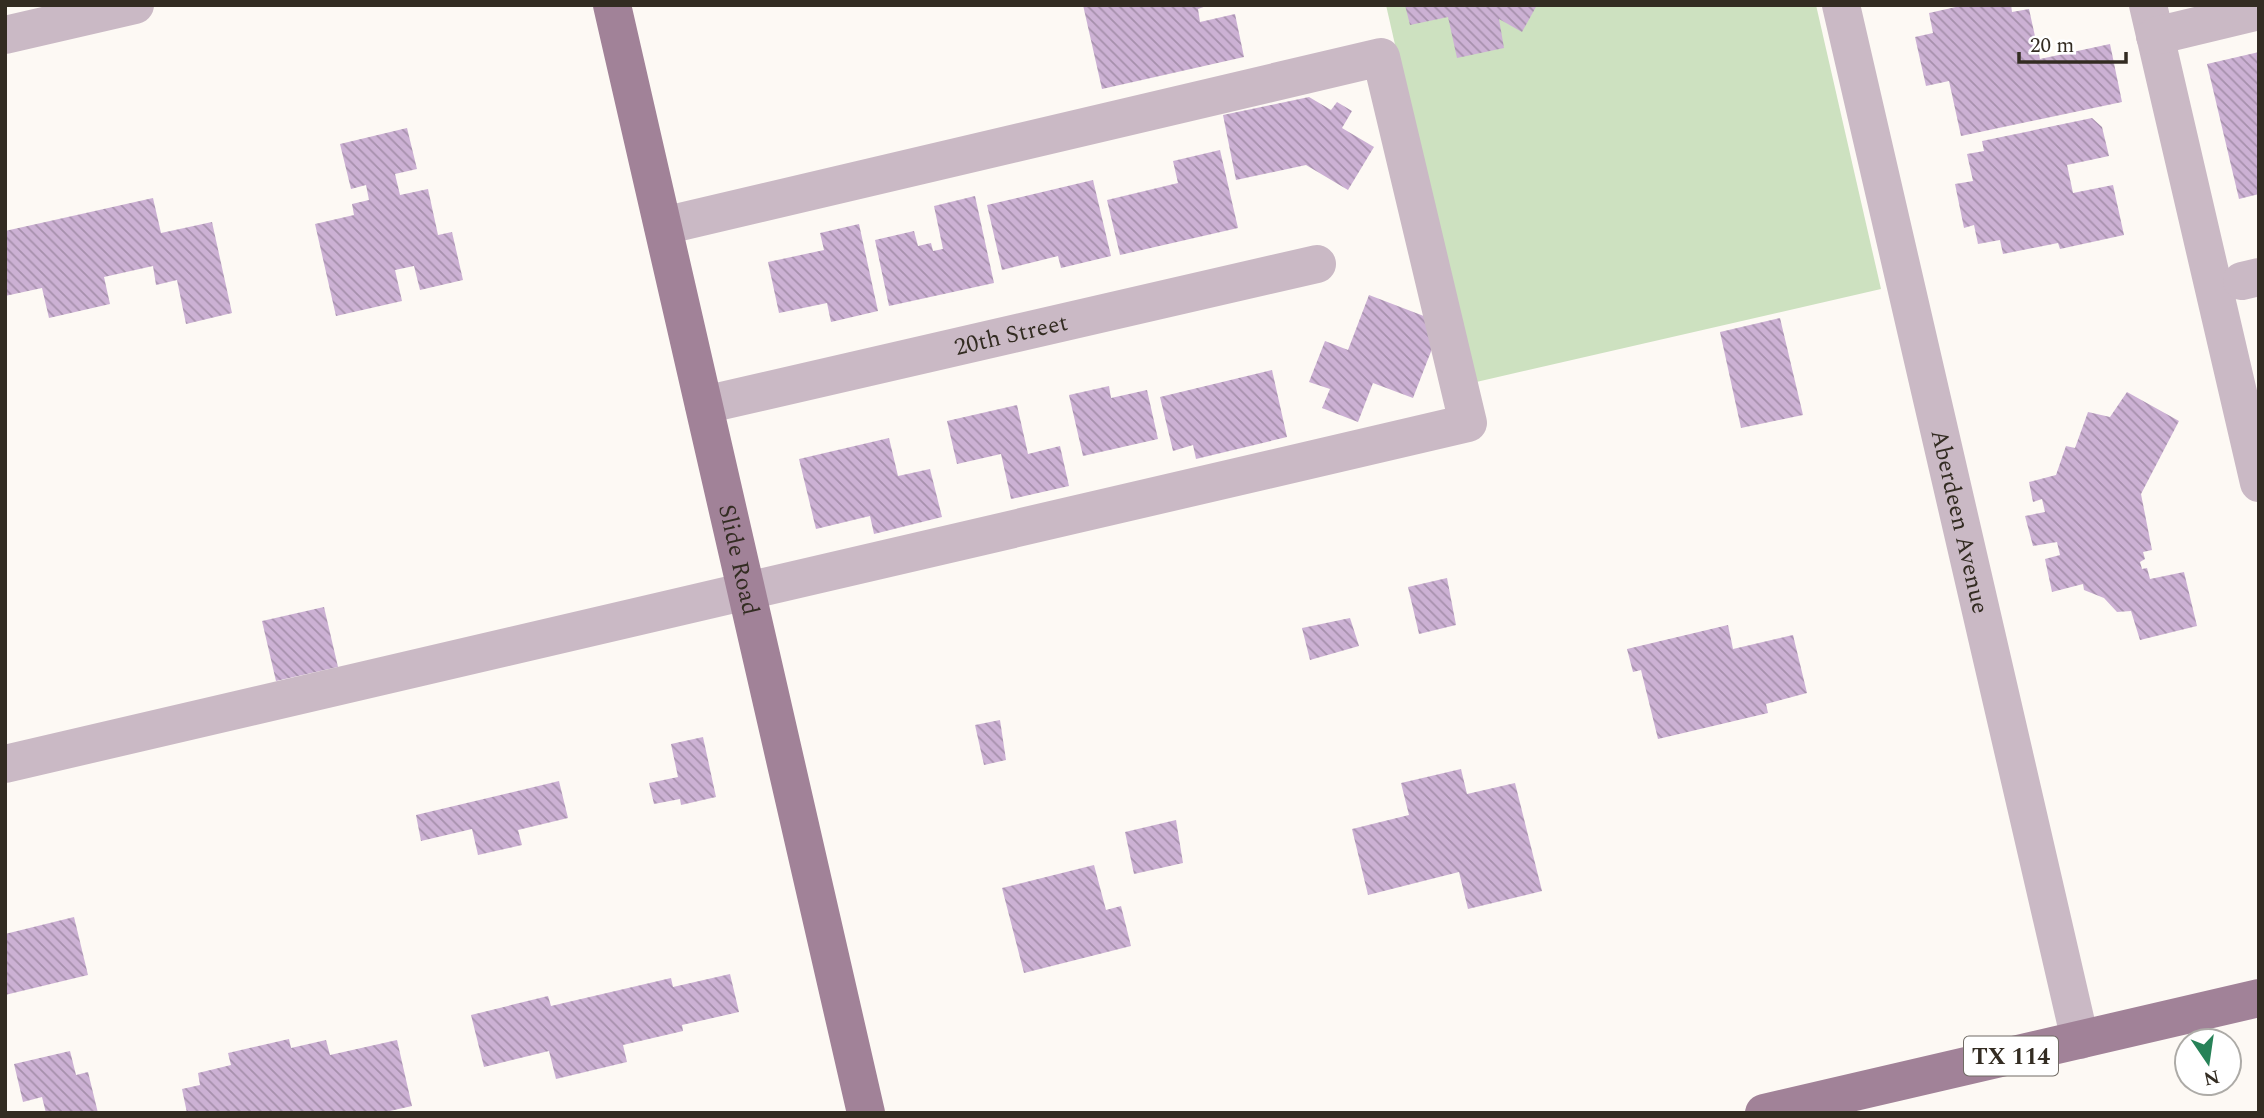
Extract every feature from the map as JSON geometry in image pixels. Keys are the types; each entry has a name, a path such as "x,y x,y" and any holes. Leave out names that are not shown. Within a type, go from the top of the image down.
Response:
{"main road":[{"name":"Slide Road","path":"612,5 866,1113"},
{"name":"TX 114","path":"1764,1113 2259,998"}],"street":[{"path":"5,35 135,5"},
{"name":"Aberdeen Avenue","path":"1841,5 2080,1040"},
{"path":"2259,11 2151,21 2259,483"},
{"path":"5,764 1468,423 1381,57 663,226"},
{"name":"20th Street","path":"704,405 1317,264"}],"green space":[{"path":"1386,5 1816,5 1881,289 1472,383"}],"building":[{"path":"1083,5 1209,5 1198,9 1200,22 1235,14 1244,57 1102,89"},
{"path":"1405,5 1537,5 1522,32 1499,19 1504,48 1457,58 1448,17 1410,25"},
{"path":"1965,5 2011,5 2012,12 2029,9 2040,59 2110,44 2122,102 1961,136 1949,81 1926,86 1915,37 1933,33 1929,13"},
{"path":"2259,52 2259,194 2239,199 2207,64"},
{"path":"1309,97 1331,110 1337,102 1352,111 1342,128 1374,147 1348,190 1306,165 1236,180 1223,115"},
{"path":"2092,118 2102,127 2109,156 2067,165 2073,193 2113,185 2124,235 2060,249 2058,243 2003,254 2000,240 1978,244 1974,225 1964,228 1955,184 1973,181 1967,154 1984,151 1982,141"},
{"path":"407,128 417,169 395,174 400,195 428,189 438,235 452,232 463,280 420,290 414,266 395,270 402,301 336,316 315,224 354,215 352,204 369,200 366,185 351,189 340,144"},
{"path":"1220,150 1238,228 1120,255 1107,200 1178,183 1173,161"},
{"path":"1093,180 1111,256 1061,268 1058,256 1002,270 987,205"},
{"path":"975,196 994,283 889,306 875,240 914,231 918,246 931,243 933,251 943,249 934,206"},
{"path":"153,198 161,233 212,222 232,313 186,324 177,280 156,285 153,266 104,277 110,304 49,318 42,288 5,296 5,231"},
{"path":"859,224 878,311 831,322 827,303 779,313 768,262 824,250 820,233"},
{"path":"1369,295 1442,323 1413,398 1373,383 1358,422 1322,408 1330,389 1309,382 1325,341 1348,350"},
{"path":"1780,318 1803,415 1741,428 1720,332"},
{"path":"1272,370 1287,437 1196,459 1193,445 1173,451 1160,397"},
{"path":"1109,386 1111,398 1147,390 1158,439 1083,456 1069,395"},
{"path":"2127,392 2179,421 2141,494 2152,550 2143,552 2145,559 2140,562 2142,569 2147,568 2150,579 2184,572 2197,626 2140,640 2131,611 2117,612 2104,598 2084,590 2083,584 2052,592 2045,559 2060,555 2057,542 2033,546 2025,516 2045,512 2042,499 2033,502 2029,482 2056,475 2066,446 2075,448 2088,412 2110,417"},
{"path":"1017,405 1028,454 1060,446 1069,486 1011,499 1001,454 957,464 947,421"},
{"path":"889,438 898,476 930,469 942,517 874,534 870,516 816,529 799,459"},
{"path":"1447,578 1456,625 1419,634 1408,587"},
{"path":"324,607 338,667 276,681 262,621"},
{"path":"1350,618 1359,646 1310,660 1302,628"},
{"path":"1728,625 1733,649 1793,635 1807,693 1766,704 1768,713 1658,739 1641,670 1633,672 1627,649"},
{"path":"1000,720 1006,760 984,765 975,725"},
{"path":"703,737 716,797 681,805 680,799 654,804 649,783 678,777 671,744"},
{"path":"1461,769 1467,794 1515,783 1542,891 1468,909 1459,872 1368,895 1352,829 1409,815 1401,783"},
{"path":"559,781 568,818 518,830 522,845 478,855 472,829 421,841 416,815"},
{"path":"1176,820 1183,863 1134,874 1125,832"},
{"path":"1094,865 1106,910 1121,906 1131,946 1024,973 1002,888"},
{"path":"74,917 88,975 5,995 5,934"},
{"path":"730,974 739,1012 682,1025 683,1031 623,1045 627,1062 556,1079 549,1051 484,1067 471,1015 548,996 551,1006 671,978 673,987"},
{"path":"289,1039 291,1048 326,1040 330,1055 397,1040 412,1106 381,1113 187,1113 182,1089 200,1085 198,1073 231,1065 228,1053"},
{"path":"70,1051 76,1075 88,1072 98,1113 46,1113 42,1097 23,1102 14,1064"}]}
